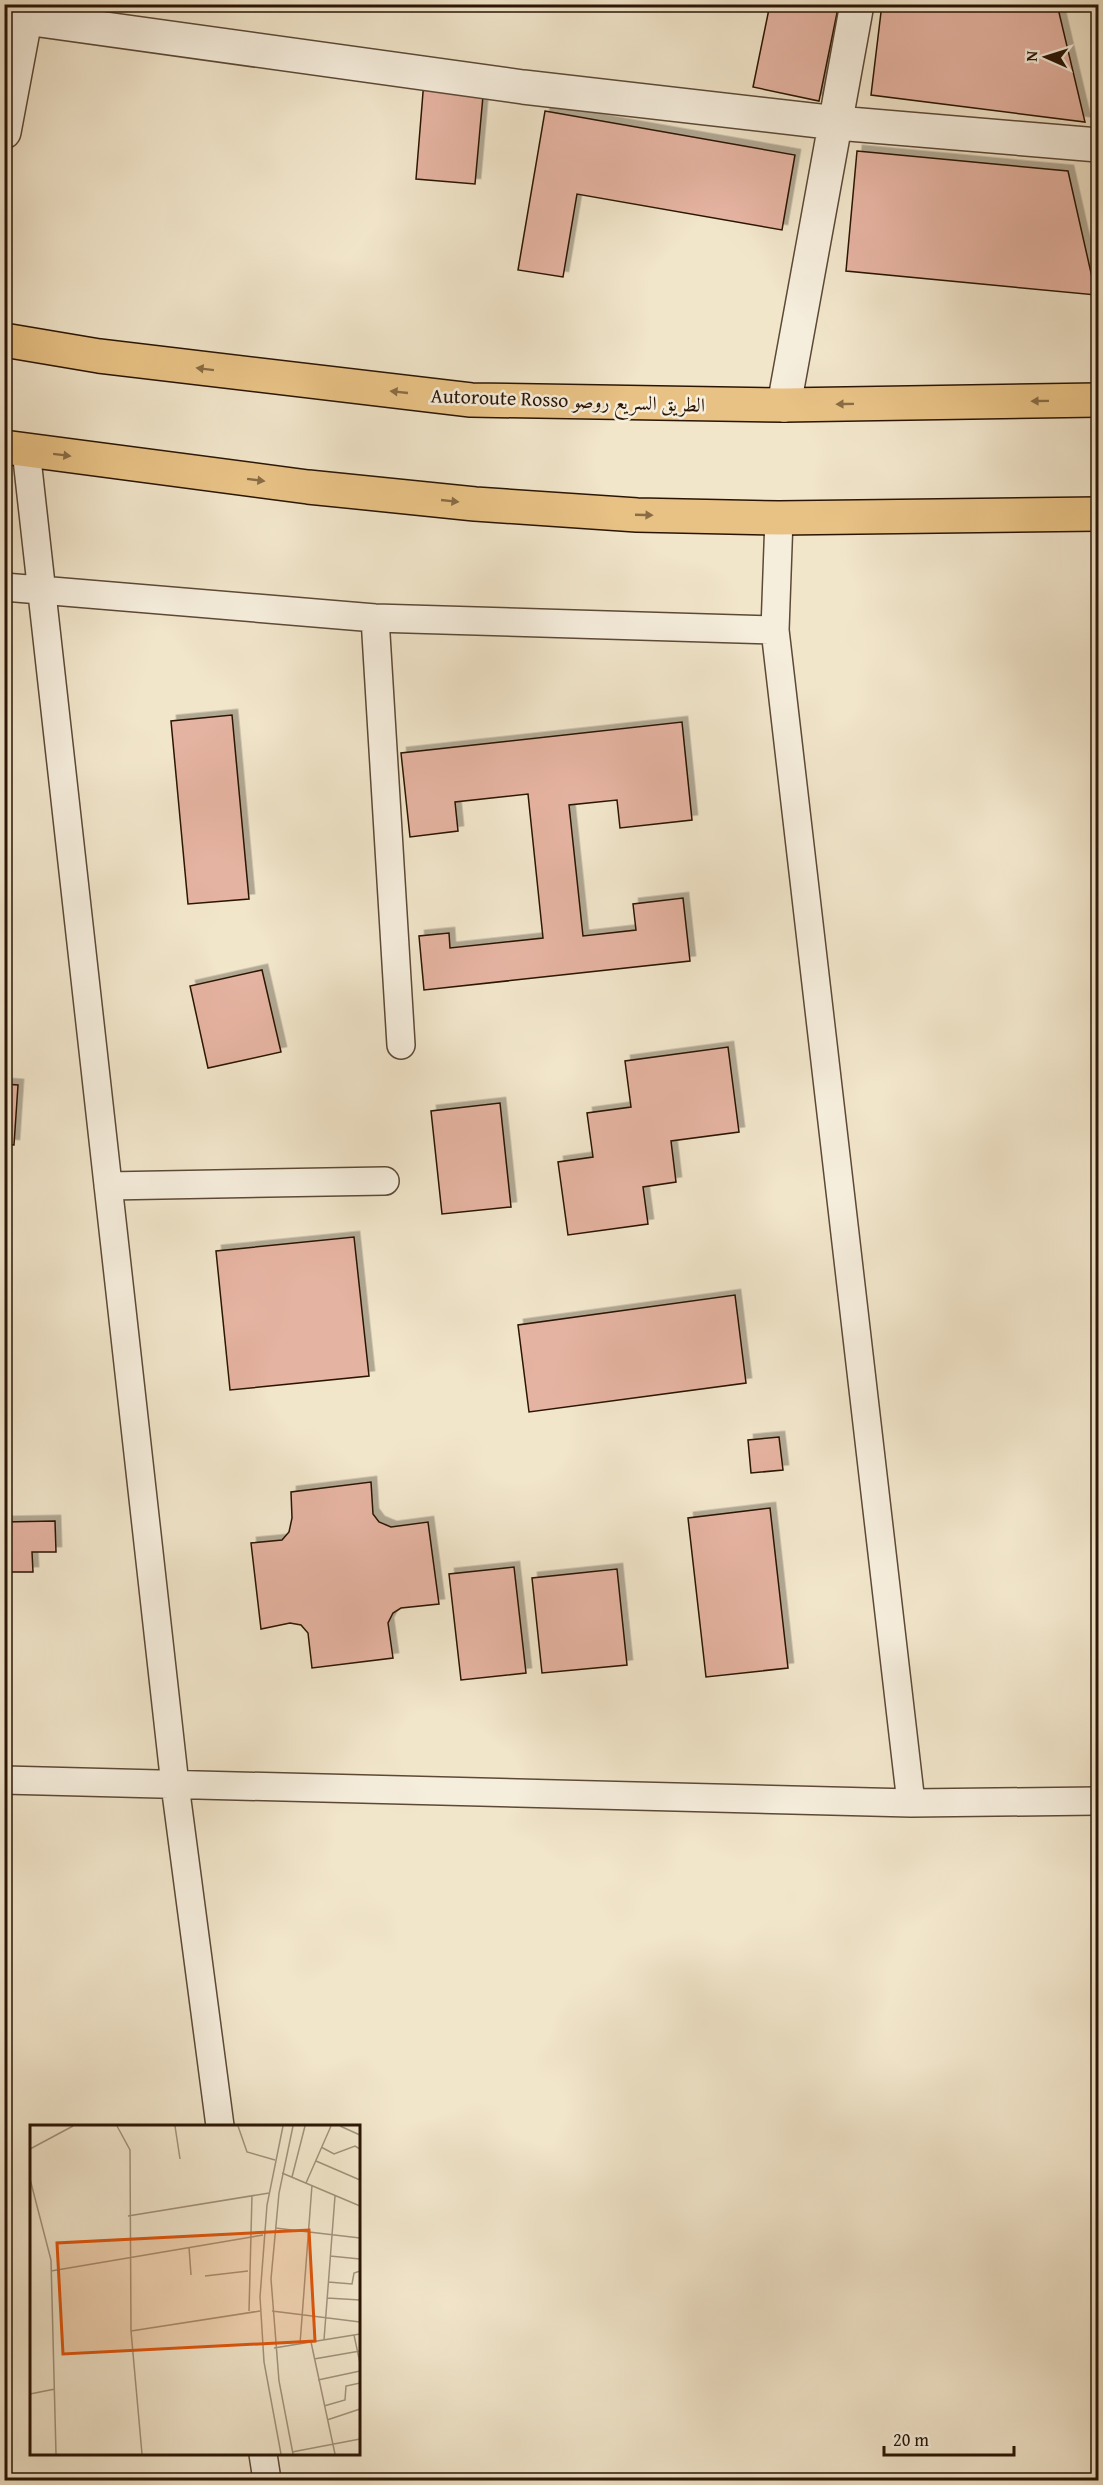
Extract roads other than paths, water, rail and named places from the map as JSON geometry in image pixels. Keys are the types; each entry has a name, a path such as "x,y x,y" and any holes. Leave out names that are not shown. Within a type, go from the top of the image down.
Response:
{"highway":[{"name":"Autoroute Rosso الطريق السريع روصو","path":"4,340 99,356 471,400 784,405 1098,400"},
{"path":"15,448 308,487 474,504 637,515 779,518 1098,514"}],"street":[{"path":"784,405 837,123 856,4"},
{"path":"4,132 19,12 523,87 837,123 1098,145"}],"lane":[{"path":"15,448 42,591 175,1785 220,2125"},
{"path":"779,518 775,630 911,1803"},
{"path":"4,587 375,618 775,630"},
{"path":"375,618 401,1045"},
{"path":"108,1186 385,1181"},
{"path":"4,1780 911,1803 1098,1801"},
{"path":"263,2455 267,2481"}]}
